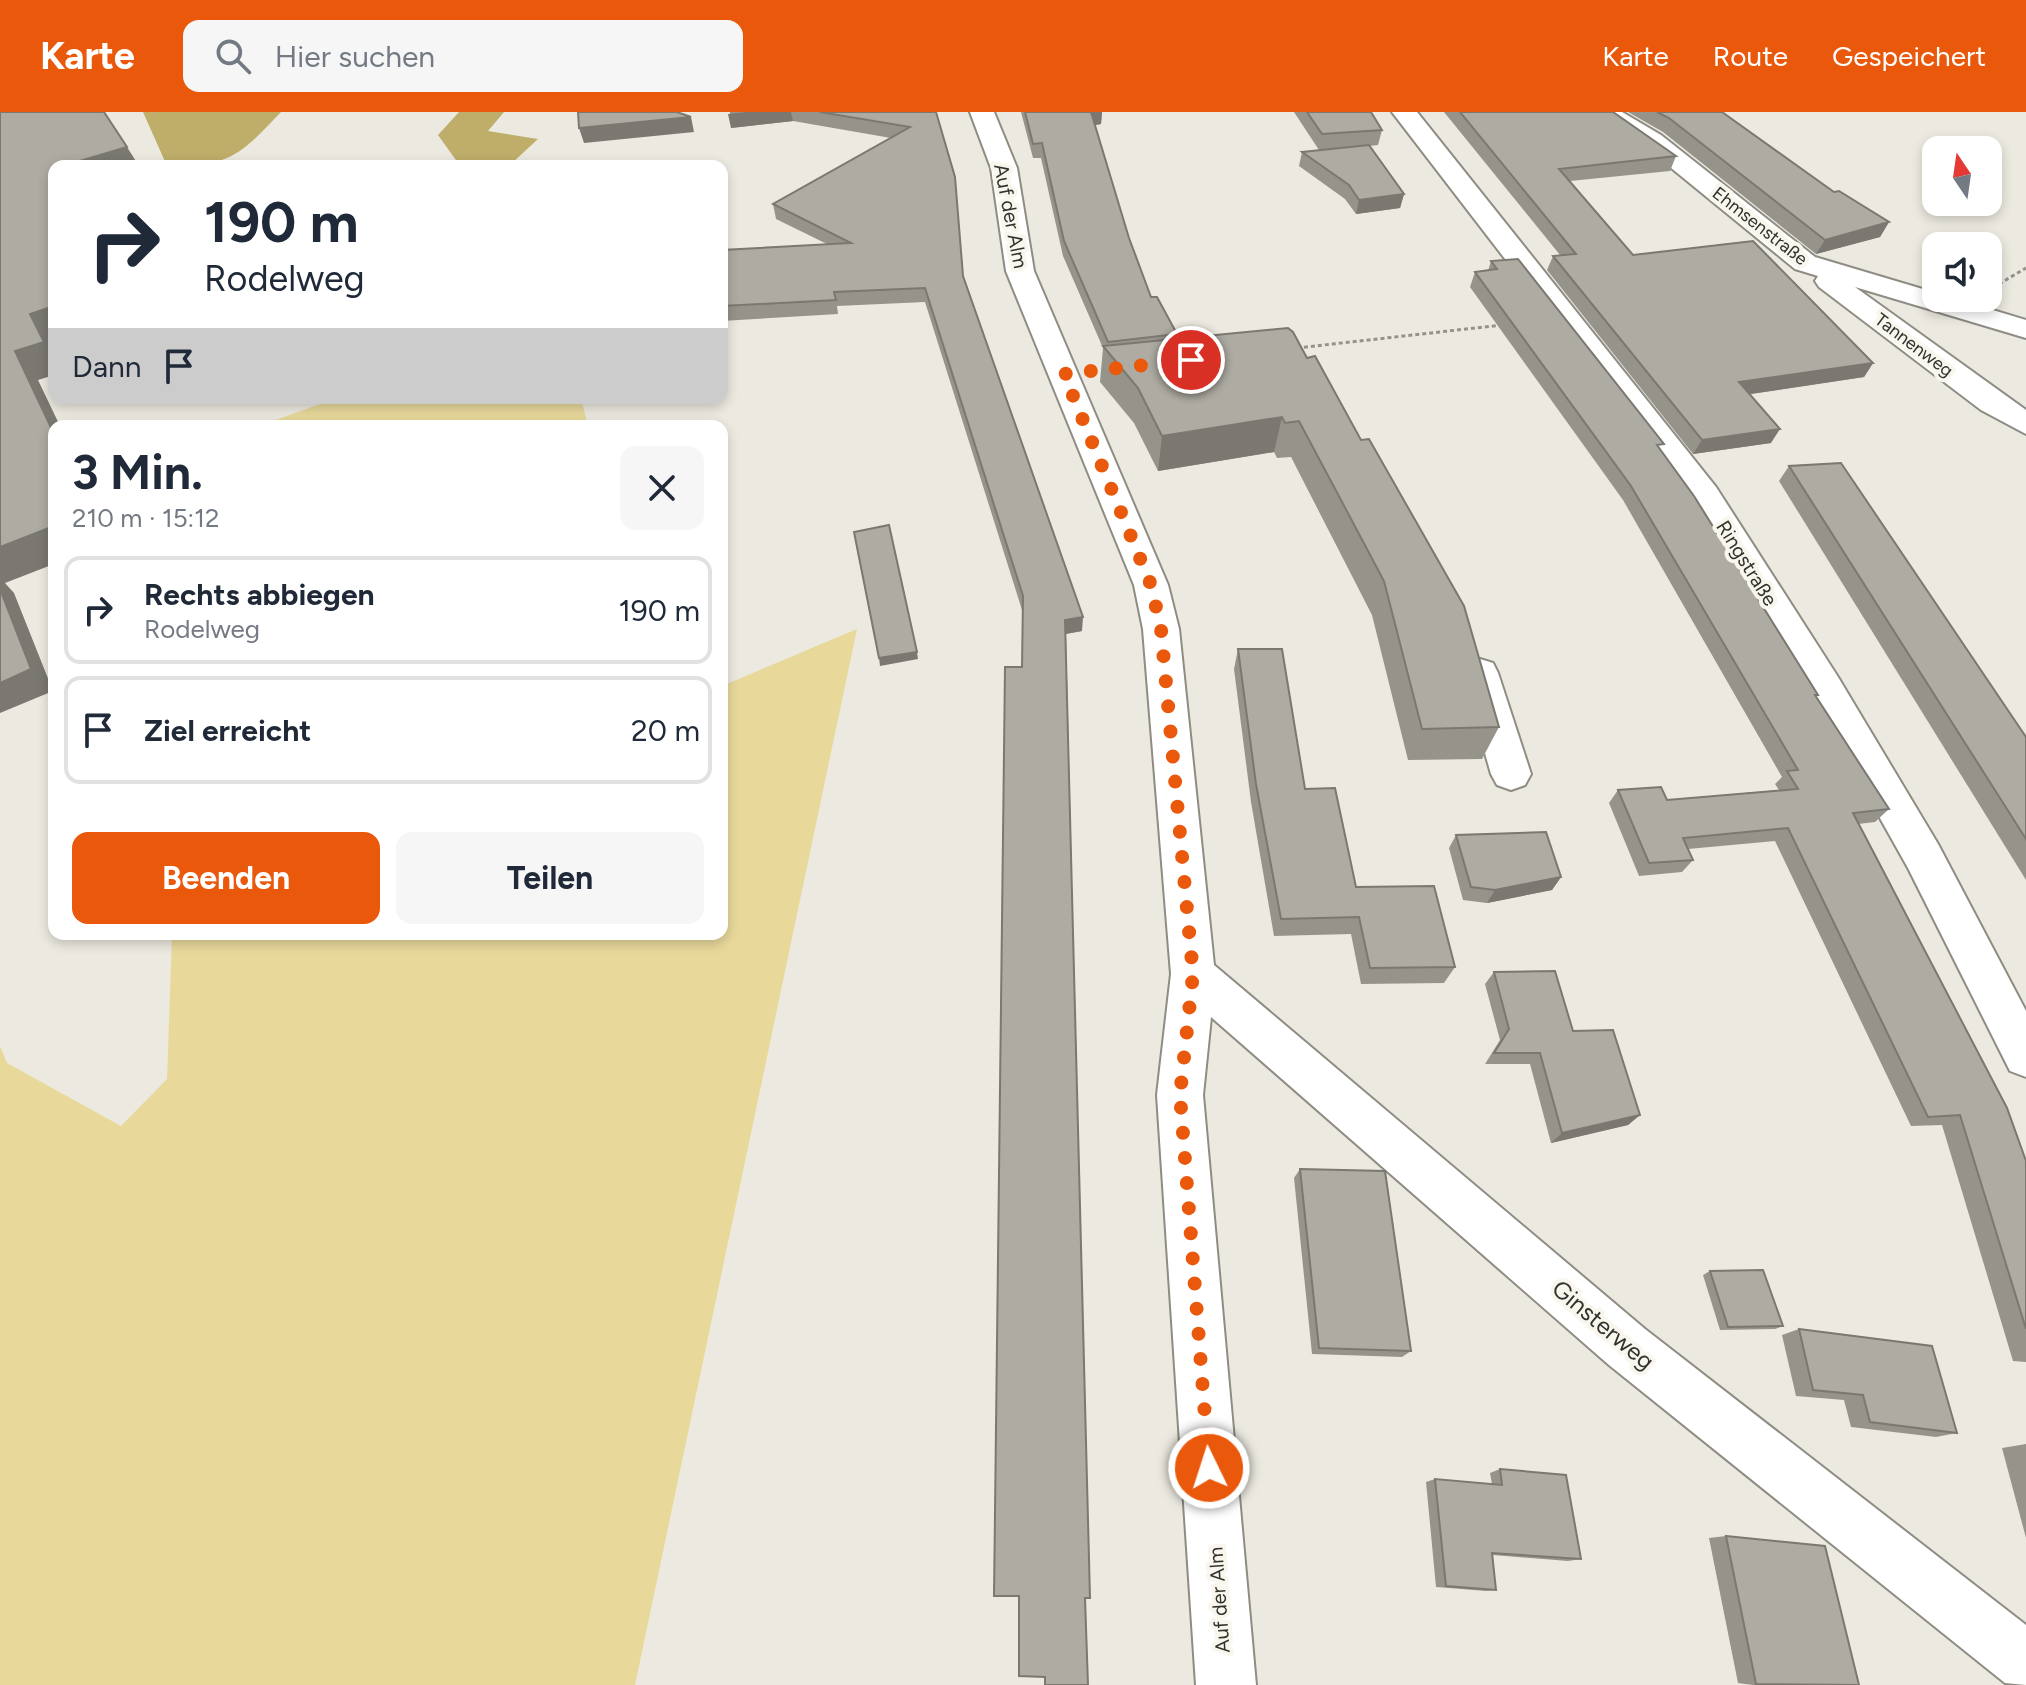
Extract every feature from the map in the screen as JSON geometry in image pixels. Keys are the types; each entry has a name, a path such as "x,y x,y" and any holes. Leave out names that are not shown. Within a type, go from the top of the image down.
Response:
{"street":[{"name":"Auf der Alm","path":"982,112 1004,168 1020,271 1080,372 1151,585 1161,629 1193,974 1180,1095 1226,1685"},
{"name":"Ringstraße","path":"1404,112 1704,495 1825,687 1916,843 2026,1056"},
{"name":"Ehmsenstraße","path":"1605,112 1652,140 1805,263 2026,329"},
{"name":"Tannenweg","path":"1805,263 1992,403 2026,424"},
{"path":"1470,639 1511,774"},
{"name":"Ginsterweg","path":"1193,974 1627,1347 2026,1662"}],"path":[{"path":"2002,283 2026,268"},
{"path":"1286,349 1495,325"}],"shaded area":[{"path":"143,112 281,112 254,139 222,160 164,160"},
{"path":"459,112 504,112 488,131 538,139 515,160 456,160 438,135"},
{"path":"320,404 582,404 586,420 276,420"},
{"path":"857,629 635,1685 0,1685 0,1046 7,1063 121,1126 167,1079 172,940 728,940 728,683"}],"building":[{"path":"0,112 104,112 127,147 83,160 48,160 48,308 30,314 44,342 15,351 48,421 48,528 0,547"},
{"path":"578,112 677,112 691,117 579,128"},
{"path":"820,112 936,112 955,177 963,276 1083,617 1065,620 1090,1598 1085,1598 1088,1685 1045,1685 1045,1677 1019,1676 1019,1596 994,1596 1005,667 1022,667 1023,596 925,288 834,292 836,300 728,306 728,250 851,243 773,204 910,127"},
{"path":"1025,112 1091,112 1129,238 1151,297 1157,297 1177,334 1108,342 1064,241 1042,143 1033,144"},
{"path":"1307,112 1371,112 1382,130 1322,134"},
{"path":"1460,112 1613,112 1676,156 1559,169 1633,255 1753,241 1873,363 1739,382 1780,429 1702,440 1553,256 1576,254"},
{"path":"1657,112 1722,112 1834,192 1839,191 1889,222 1825,240 1669,118"},
{"path":"1369,145 1404,194 1359,200 1349,185 1302,152"},
{"path":"1518,259 1664,444 1657,445 1694,496 1818,695 1815,695 1889,809 1853,813 2007,1108 2026,1161 2026,1329 1960,1115 1928,1117 1788,828 1683,838 1693,860 1649,863 1618,790 1661,787 1667,800 1798,789 1787,771 1798,770 1631,486 1475,272 1497,269 1491,261"},
{"path":"1288,328 1307,358 1315,356 1361,440 1369,439 1464,606 1499,727 1422,729 1384,581 1299,421 1285,423 1282,417 1162,436 1138,388 1103,346"},
{"path":"1841,463 2026,737 2026,839 1789,466"},
{"path":"889,525 917,652 879,658 854,532"},
{"path":"0,589 31,669 0,683"},
{"path":"1238,649 1282,649 1305,789 1335,788 1356,887 1434,886 1455,967 1370,968 1359,917 1281,919 1256,784"},
{"path":"1546,832 1561,877 1495,890 1471,887 1456,835"},
{"path":"1555,971 1573,1031 1613,1030 1640,1115 1562,1133 1540,1053 1494,1053 1509,1029 1494,972"},
{"path":"1300,1169 1385,1171 1411,1351 1319,1348"},
{"path":"1763,1270 1783,1326 1728,1327 1710,1271"},
{"path":"1799,1329 1932,1346 1957,1433 1870,1422 1863,1395 1813,1390"},
{"path":"1500,1469 1566,1475 1581,1559 1492,1553 1496,1590 1446,1586 1435,1479 1502,1485"},
{"path":"1726,1536 1825,1546 1859,1685 1756,1684"}],"route":[{"path":"1191,360 1064,374 1151,585 1161,629 1193,974 1180,1095 1209,1468"}]}
